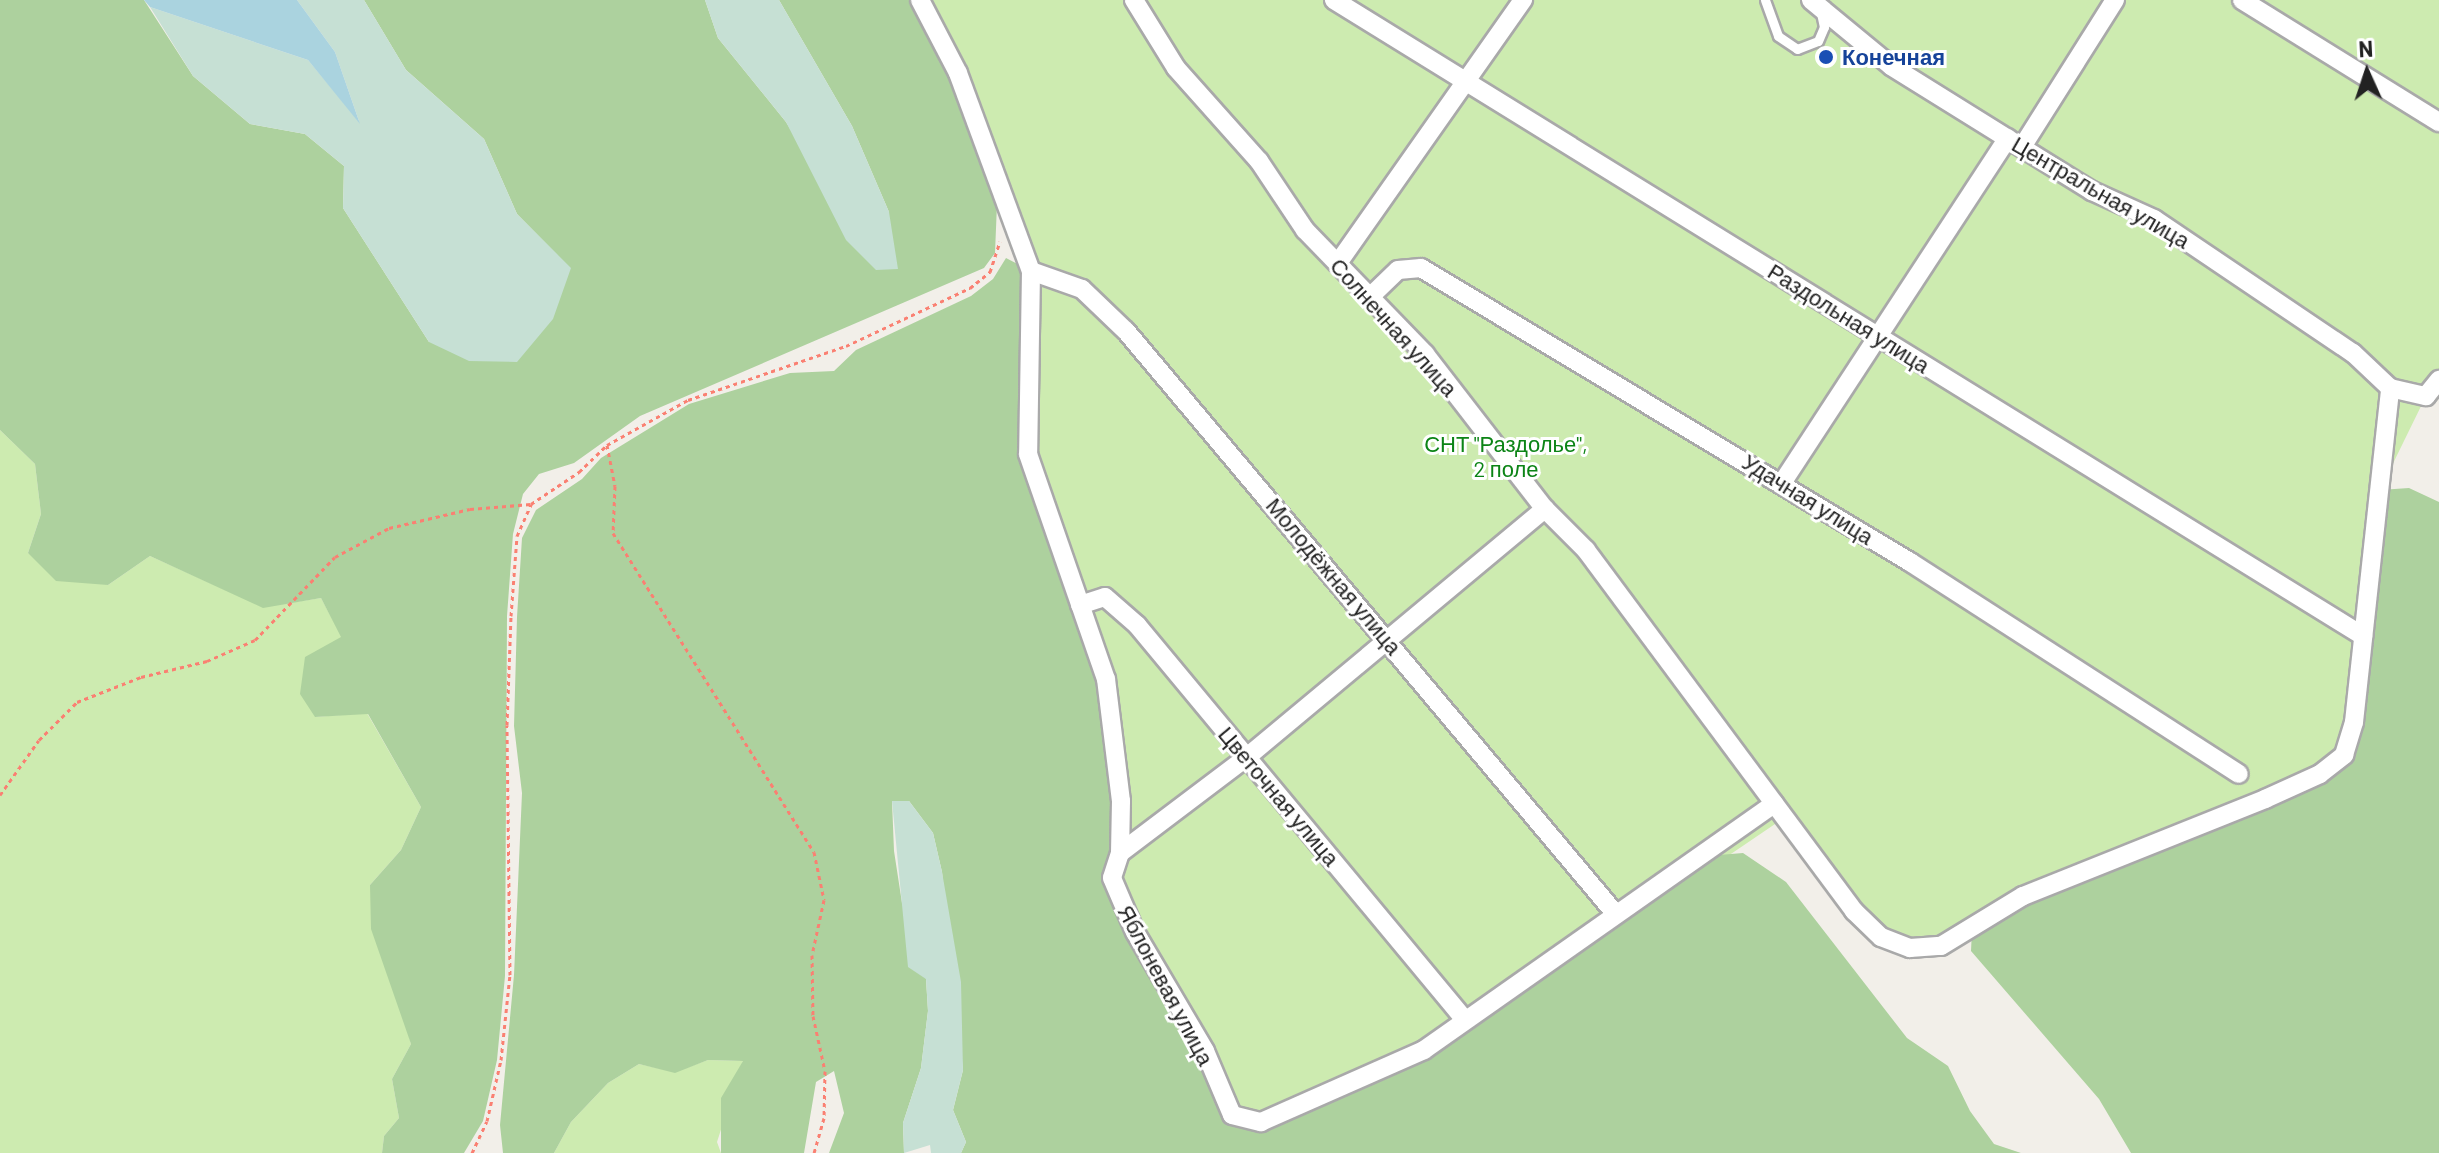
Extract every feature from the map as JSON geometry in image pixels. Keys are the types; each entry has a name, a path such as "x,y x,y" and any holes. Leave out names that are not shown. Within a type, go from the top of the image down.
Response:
{"street":[{"path":"920,0 958,73 1031,271"},
{"name":"Солнечная улица","path":"1134,0 1176,68 1259,161 1305,230 1372,295 1425,354 1545,509 1586,550 1854,911 1881,937 1910,948 1941,946 2048,885 2320,774 2344,755 2351,733 2390,388"},
{"name":"Раздольная улица","path":"1334,0 2363,636"},
{"path":"1338,263 1523,0"},
{"path":"1782,483 1876,334 2115,0"},
{"path":"2242,0 2439,122"},
{"name":"Центральная улица","path":"1813,2 1891,66 2092,191 2154,219 2353,353 2390,388"},
{"name":"Удачная улица","path":"1372,295 1398,270 1421,268 1782,483 2239,774"},
{"name":"Яблоневая улица","path":"1031,271 1028,454 1106,679 1117,738 1120,853 1112,878 1119,899 1182,1006 1232,1115 1261,1122 1306,1107 1424,1050 1465,1020"},
{"name":"Молодёжная улица","path":"1031,271 1082,289 1126,331 1389,640 1614,912"},
{"path":"2390,388 2426,396 2439,380"},
{"path":"1120,853 1247,757 1545,509"},
{"name":"Цветочная улица","path":"1080,605 1105,597 1137,625 1465,1020"},
{"path":"1465,1020 1614,912 1774,804"}],"lane":[{"path":"1765,0 1778,36 1797,49 1812,46 1822,35 1824,18 1813,2"}],"path":[{"path":"0,795 39,740 77,702 141,677 207,661 255,640 335,557 389,528 470,509 531,504 579,472 607,445 688,400 846,346 970,288 990,272 999,255 1004,203"},
{"path":"607,445 615,486 613,533 814,852 824,900 812,955 813,1016 825,1071 824,1118 814,1153"},
{"path":"472,1153 487,1121 501,1060 510,975 507,725 511,616 517,536 531,504"}],"green space":[{"path":"0,0 144,0 193,76 250,124 305,134 344,166 343,208 429,342 570,268 517,214 484,139 406,70 364,0 705,0 718,38 786,122 815,170 889,212 852,126 779,0 909,0 952,77 997,204 995,253 984,268 640,416 574,463 539,474 523,494 513,534 507,616 505,976 497,1060 483,1121 464,1153 382,1153 384,1136 399,1118 392,1079 411,1044 371,929 370,885 401,850 421,807 368,714 315,717 300,694 305,657 341,637 321,598 263,608 150,556 108,585 56,581 28,553 41,514 35,464 0,430"},
{"path":"297,0 364,0 406,70 484,139 517,214 571,268 553,319 517,362 469,361 429,342 343,208 344,166 305,134 250,124 193,76 150,7 308,60 359,121 335,52"},
{"path":"705,0 779,0 852,126 889,212 898,269 876,270 846,240 786,122 718,38"},
{"name":"СНТ \"Раздолье\", 2 поле","path":"890,0 2439,0 2439,381 2426,396 2380,490 2344,755 1938,951 1890,949 1778,822 1416,1068 1260,1137 1223,1123 1119,899 1028,454 1033,315 1010,230"},
{"path":"1006,258 1031,271 1028,454 1117,738 1112,878 1232,1114 1261,1122 1389,1068 1695,857 1743,853 1786,882 1907,1038 1948,1066 1970,1111 1994,1144 2021,1153 961,1153 966,1142 953,1110 963,1070 942,872 933,833 909,801 892,801 894,851 902,903 926,979 928,1011 921,1068 903,1123 904,1153 829,1153 844,1113 834,1071 816,1082 804,1153 721,1153 721,1098 743,1061 708,1060 675,1073 639,1064 608,1083 571,1122 554,1153 503,1153 500,1125 514,975 522,793 514,726 517,617 522,538 536,510 582,479 601,458 689,404 790,373 834,371 856,350 971,296 993,279"},
{"path":"0,430 35,464 41,514 28,553 108,585 150,556 263,607 321,598 342,637 315,717 367,713 421,807 401,850 370,885 411,1044 392,1079 399,1118 384,1136 382,1153 0,1153"},
{"path":"2409,488 2439,502 2439,1153 2131,1153 2099,1099 1971,951 1972,929 2344,755 2380,490"},
{"path":"892,801 909,801 933,833 942,872 961,982 963,1070 953,1110 966,1142 961,1153 931,1153 930,1145 904,1153 903,1123 921,1068 928,1011 926,979 908,967"},
{"path":"708,1060 743,1061 717,1142 721,1153 554,1153 571,1122 608,1083 639,1064 675,1072"}],"water":[{"path":"144,0 297,0 335,52 360,124 308,60 150,7"}],"place":[{"name":"Конечная","path":"1826,57"}]}
